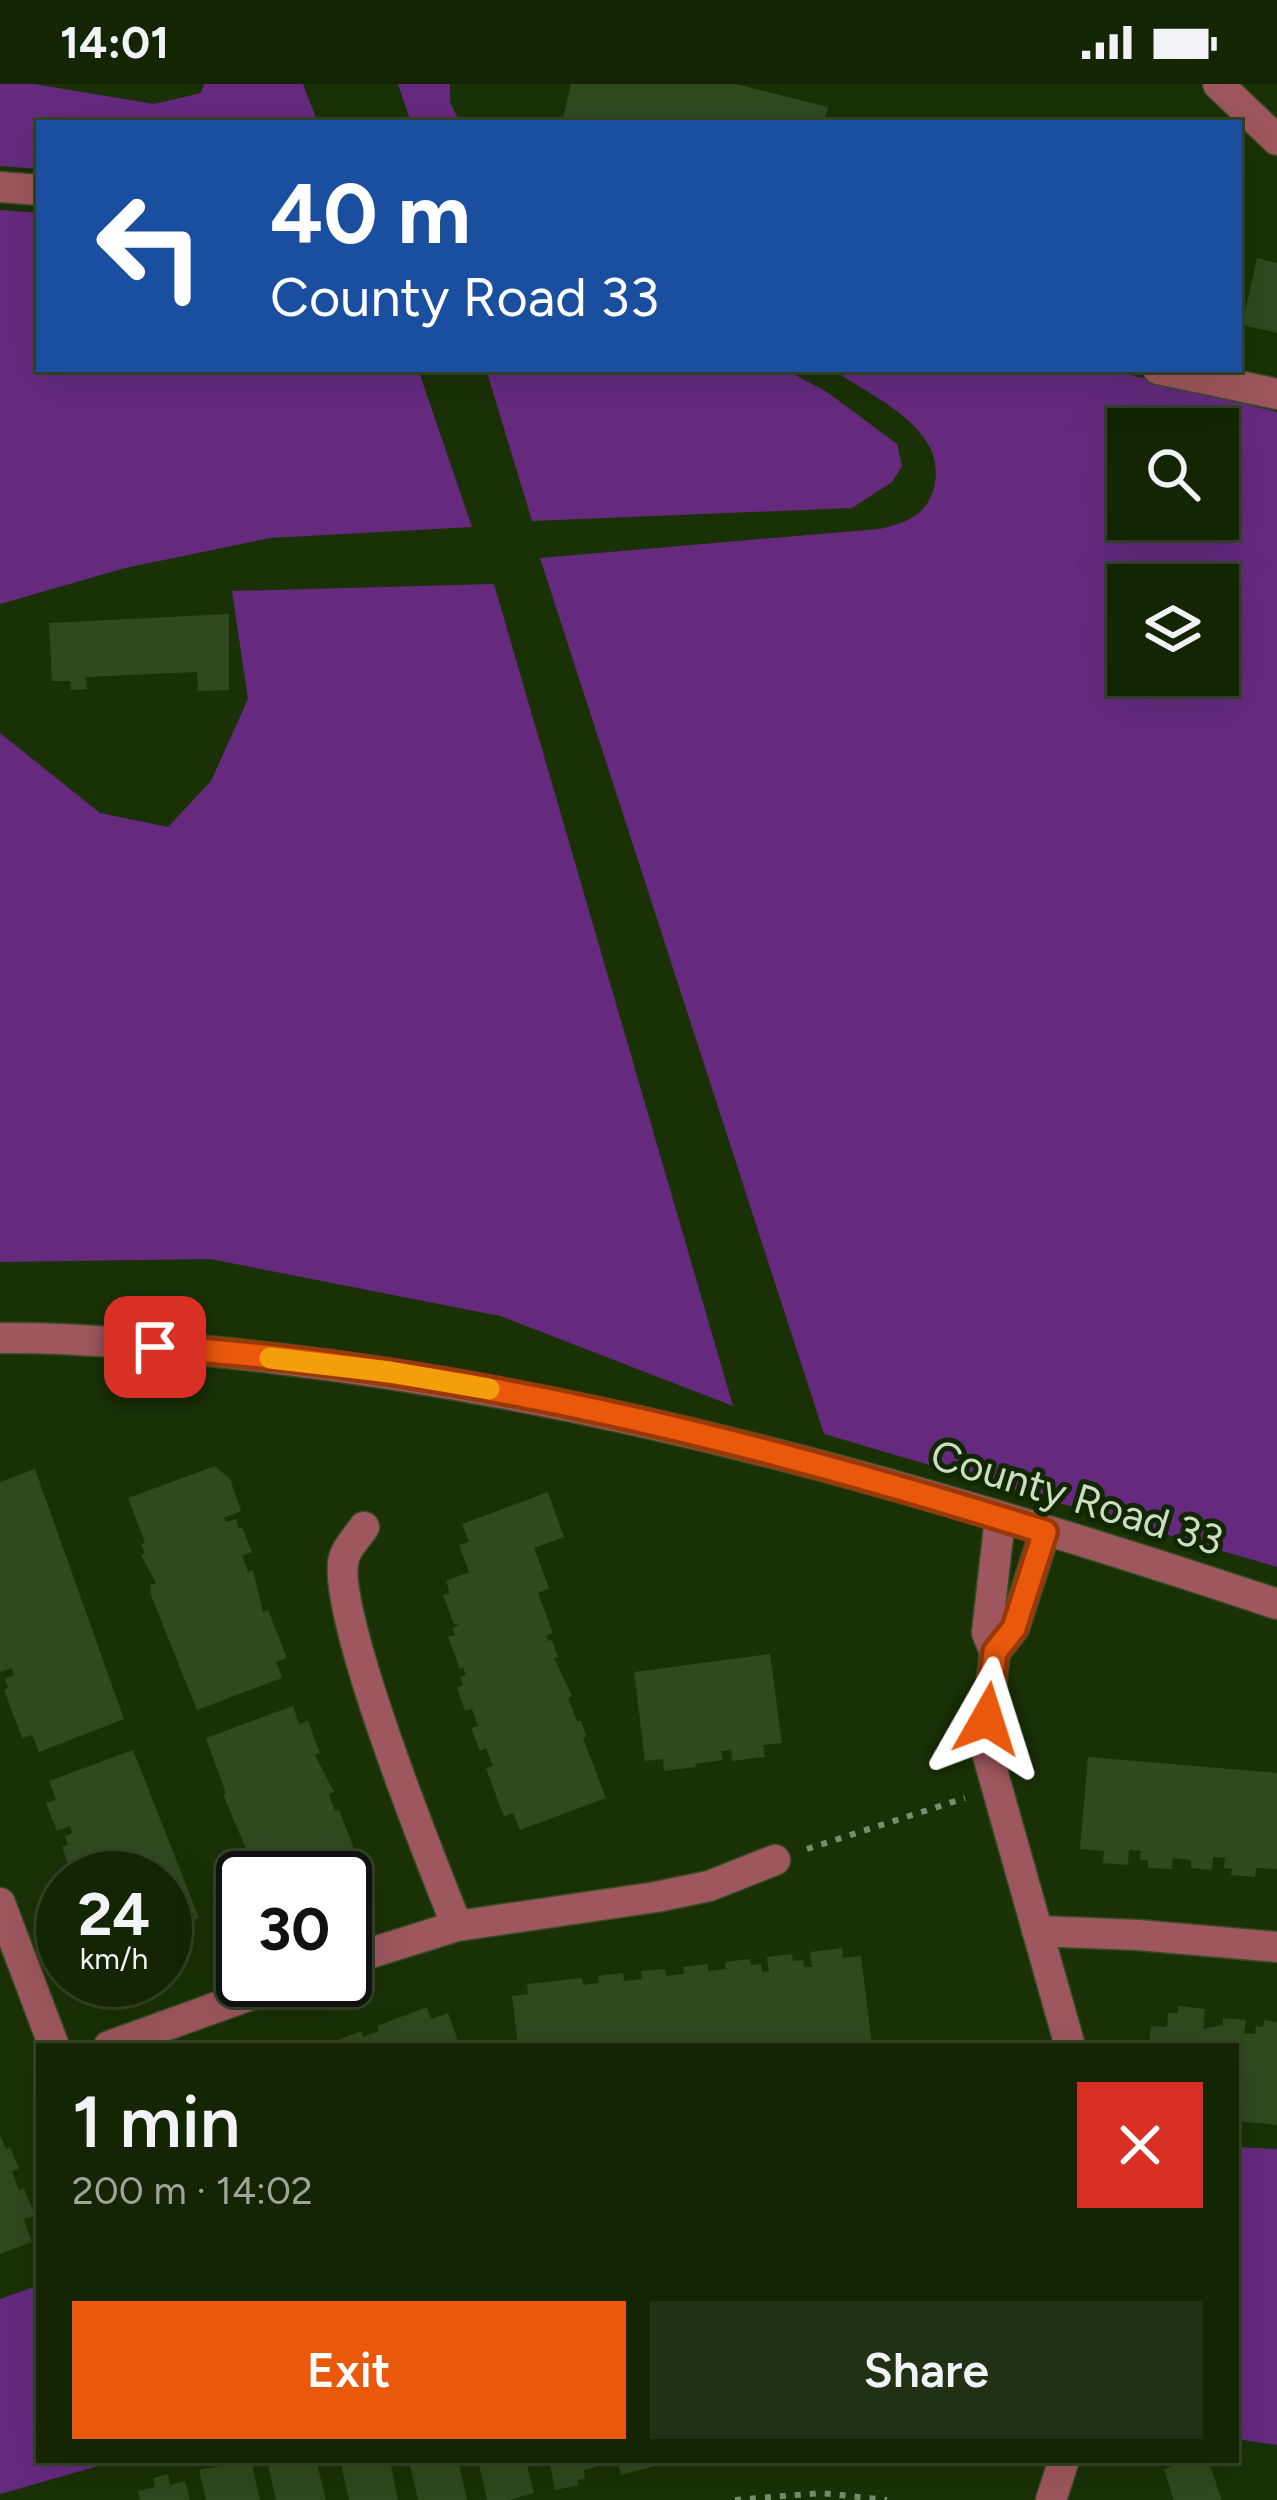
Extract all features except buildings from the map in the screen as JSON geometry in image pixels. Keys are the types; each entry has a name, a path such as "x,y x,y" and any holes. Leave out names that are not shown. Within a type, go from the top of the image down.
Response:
{"street":[{"path":"1218,84 1277,140"},
{"path":"0,187 36,190"},
{"path":"1172,372 1277,394"},
{"name":"County Road 33","path":"0,1338 202,1350 390,1372 532,1397 790,1457 1277,1604"},
{"path":"1000,1518 987,1633 995,1652 988,1756 1069,2043"},
{"path":"364,1527 344,1556 344,1598 413,1816 458,1926"},
{"path":"995,1652 1014,1628 1045,1532"},
{"path":"372,1953 458,1926 709,1886 775,1860"},
{"path":"0,1903 53,2043"},
{"path":"1037,1931 1277,1947"},
{"path":"117,2043 217,2007"},
{"path":"1051,2500 1063,2463"}],"path":[{"path":"775,1860 937,1804 997,1790"},
{"path":"735,2500 821,2493 887,2500"}],"shaded area":[{"path":"0,84 34,84 154,104 201,93 204,84 303,84 317,120 36,120 36,169 0,166"},
{"path":"398,84 450,84 450,102 459,120 410,120"},
{"path":"0,210 36,213 36,372 419,372 472,527 270,538 125,568 0,604"},
{"path":"487,372 790,372 827,392 897,444 902,466 892,482 852,508 532,521"},
{"path":"837,372 1119,372 1277,412 1277,1567 824,1434 540,558 898,524 926,505 936,466 919,431"},
{"path":"494,584 733,1406 500,1316 210,1259 0,1262 0,733 100,813 168,827 211,781 248,699 232,591"},
{"path":"1239,2147 1277,2149 1277,2445 1239,2439"},
{"path":"36,2286 36,2463 108,2463 0,2494 0,2299"}],"slow traffic":[{"path":"270,1358 489,1389"}],"route":[{"path":"155,1347 390,1372 532,1397 790,1457 1045,1532 1014,1628 995,1652 987,1719"}]}
